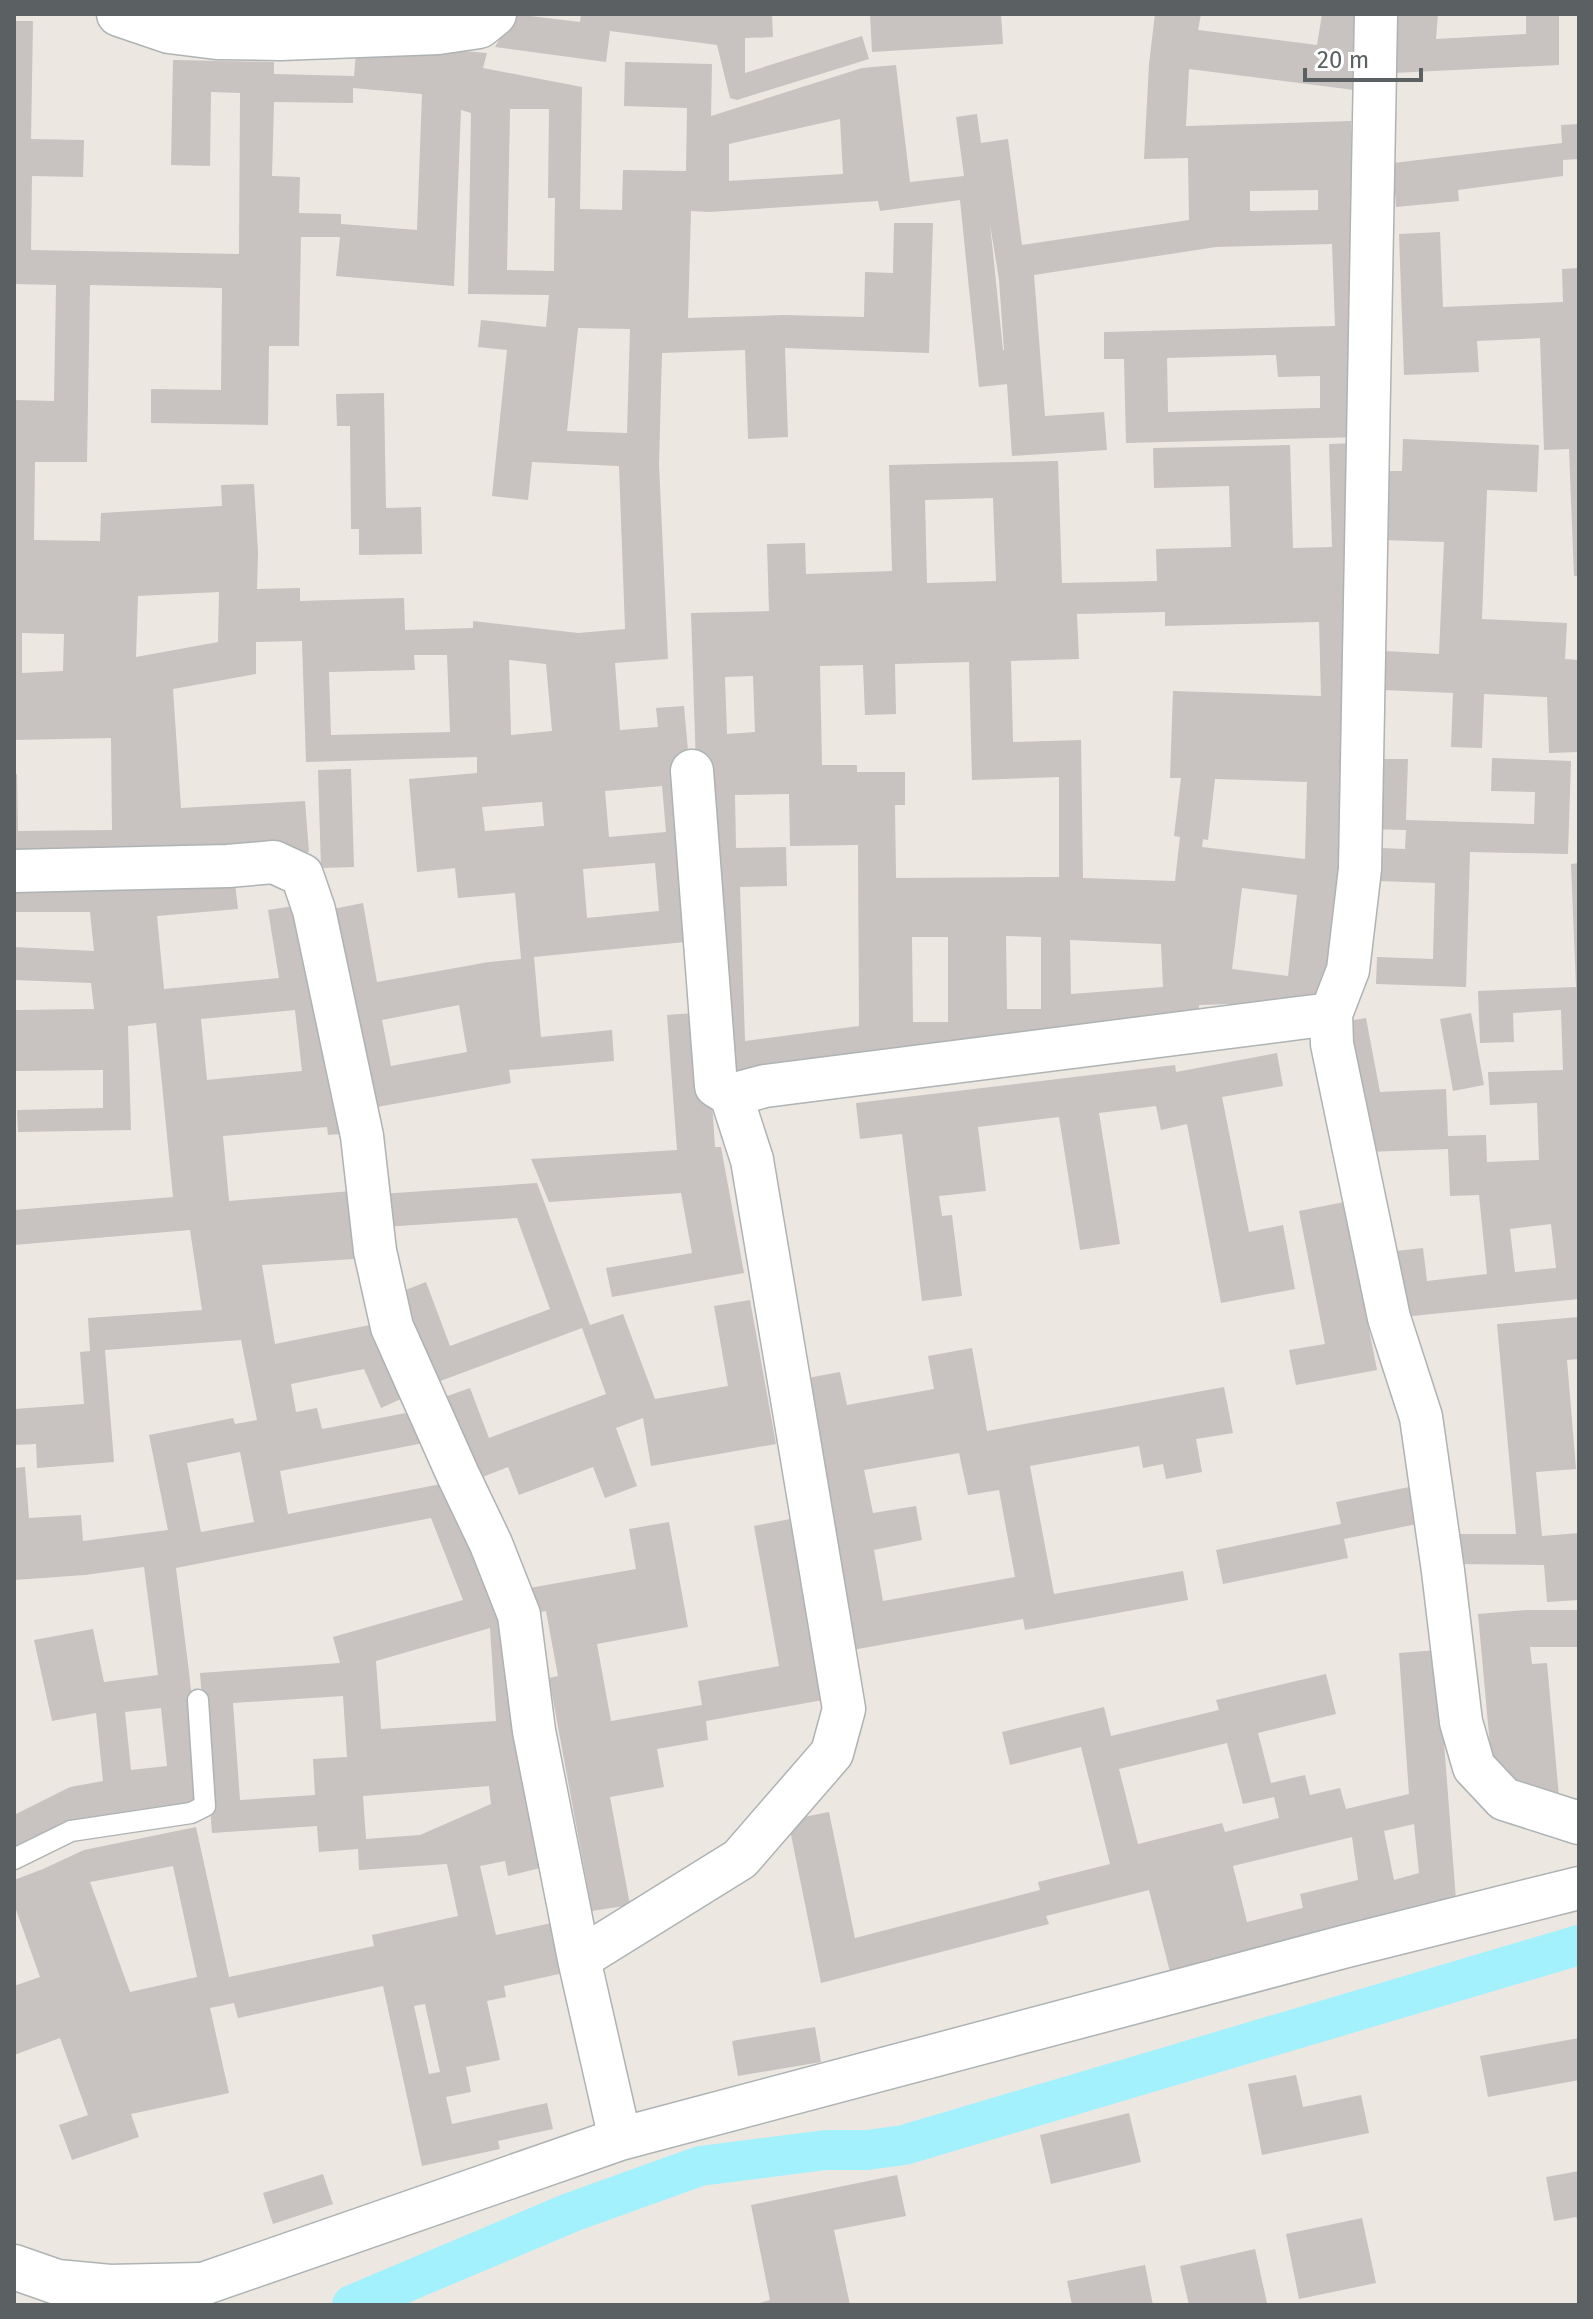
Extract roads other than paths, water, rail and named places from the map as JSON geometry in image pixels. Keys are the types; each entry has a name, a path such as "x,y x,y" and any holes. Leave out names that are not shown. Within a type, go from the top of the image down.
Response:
{"street":[{"path":"119,14 169,31 217,37 280,38 438,32 479,26 494,14"},
{"path":"1376,14 1360,869 1348,970 1331,1014 1332,1044 1389,1318 1421,1417 1461,1722 1474,1767 1504,1799 1579,1823"},
{"path":"579,1959 740,1859 832,1753 844,1709 752,1160 731,1095 716,1086 692,771"},
{"path":"14,871 228,866 274,862 302,875 314,910 362,1136 375,1251 392,1327 491,1544 519,1615 534,1731 579,1959 620,2139"},
{"path":"731,1095 765,1086 1331,1014"},
{"path":"154,2305 200,2285 620,2139 1343,1947 1579,1888"},
{"path":"14,2267 57,2282 110,2287 200,2285"},
{"path":"14,2294 21,2305"}],"lane":[{"path":"14,1859 71,1831 191,1813 205,1806 198,1700"}],"waterway":[{"path":"352,2305 572,2212 700,2166 826,2150 867,2150 904,2145 1579,1945"}]}
